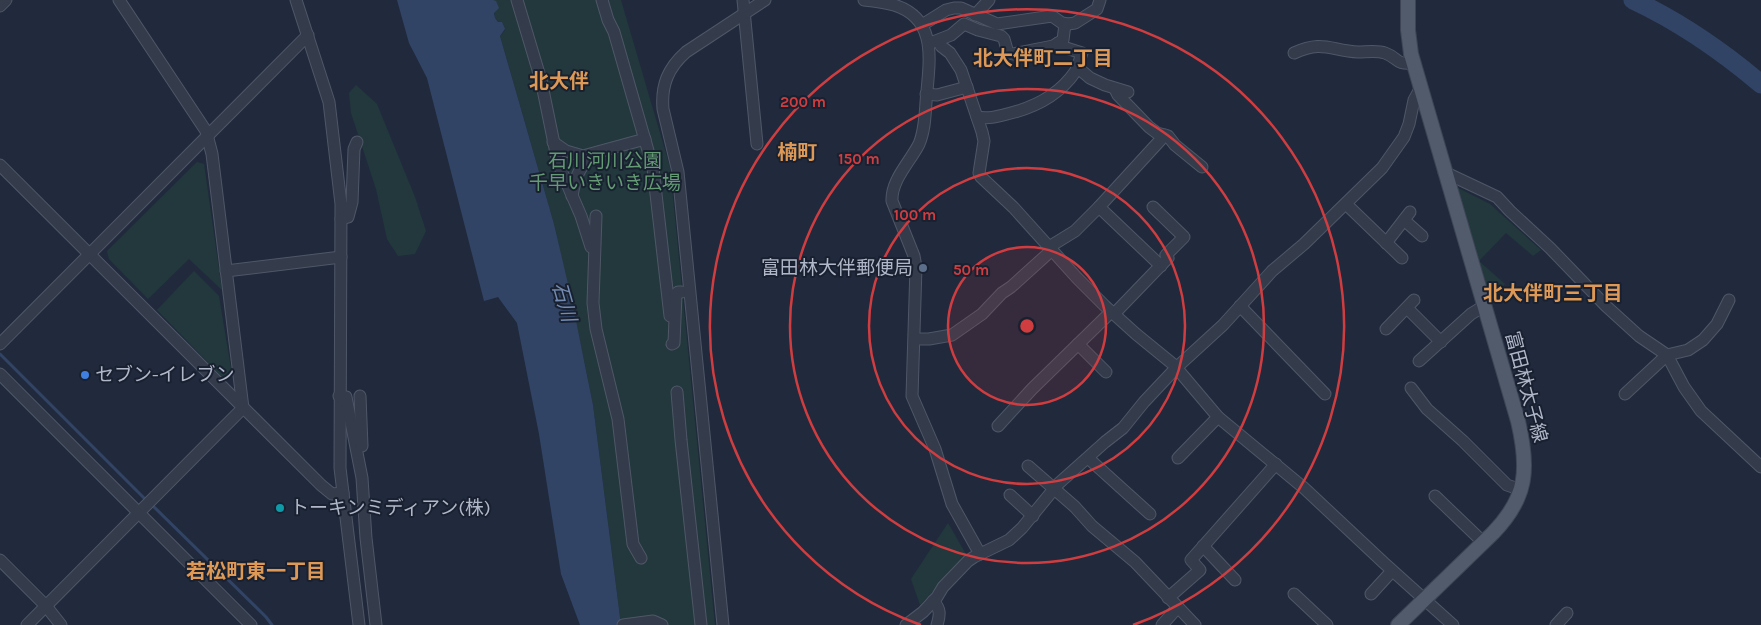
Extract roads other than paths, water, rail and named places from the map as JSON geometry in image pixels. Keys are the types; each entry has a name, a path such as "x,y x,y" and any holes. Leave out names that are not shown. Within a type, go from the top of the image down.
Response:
{"main road":[{"name":"富田林太子線","path":"1398,625 1506,519 1521,490 1525,467 1521,434 1413,63 1408,30 1408,0"}],"street":[{"path":"0,6 6,0"},
{"path":"119,0 206,131 212,154 243,407"},
{"path":"296,0 333,120 341,204 340,468 358,625"},
{"path":"517,0 541,80 558,163 581,216 593,253"},
{"path":"602,0 614,32 653,168 670,316"},
{"path":"743,0 757,144"},
{"path":"724,625 678,172 662,98 666,78 671,67 678,59 766,0"},
{"path":"864,0 896,5 914,16 934,42 950,53 957,62 984,141 980,177 1014,208 1077,278 1113,313 1176,368 1218,416 1276,464 1453,625"},
{"path":"975,15 990,0"},
{"path":"922,26 946,10 954,8 961,8 997,24 1052,16 1065,24 1074,23 1097,9 1100,0"},
{"path":"934,42 951,36 964,24 1001,36 1004,39 1008,53 1013,54 1058,43 1063,40 1065,24"},
{"path":"0,344 308,35"},
{"path":"934,42 926,94 924,127 920,139 896,182 892,194 892,202 914,256 916,267 912,396 936,449 952,504 980,554"},
{"path":"977,117 986,119 1026,110 1038,104 1066,82 1077,68 1082,53 1060,46 1058,43"},
{"path":"1294,53 1306,47 1316,45 1359,52 1384,52 1402,64 1413,63"},
{"path":"1077,68 1090,78 1115,89 1128,92"},
{"path":"926,94 938,95 967,87"},
{"path":"1115,89 1118,95 1149,127 1165,135 1202,167"},
{"path":"906,625 933,601 943,587 974,556 1009,540 1033,516 1068,474 1123,428 1176,368 1223,325 1272,271 1304,244 1389,160 1404,137 1414,100 1420,90"},
{"path":"915,339 929,339 952,335 982,314 1002,293 1011,288 1051,249 1075,231 1099,208 1165,135"},
{"path":"553,142 566,152 583,156 645,140"},
{"path":"341,219 348,217 352,202 354,149 357,142"},
{"path":"572,196 574,181 579,170 586,161 596,154"},
{"path":"0,165 321,485 332,494 343,494"},
{"path":"1444,172 1497,197 1606,306 1639,336 1667,355 1684,387 1702,411 1761,467"},
{"path":"1346,204 1402,258"},
{"path":"998,426 1032,389 1161,266 1168,258 1166,255 1184,237 1152,207"},
{"path":"1099,208 1161,266"},
{"path":"596,216 593,253 593,303 596,329 618,419 633,544 641,558"},
{"path":"1386,243 1407,216 1422,236"},
{"path":"226,271 341,257"},
{"path":"672,344 674,343 676,294 682,292"},
{"path":"1625,394 1667,355 1688,350 1703,340 1717,324 1729,300"},
{"path":"1386,328 1411,304 1441,342"},
{"path":"1240,306 1325,394"},
{"path":"1419,361 1471,314 1484,306"},
{"path":"1078,344 1106,372"},
{"path":"0,374 251,625"},
{"path":"1411,388 1427,408 1464,441 1507,484 1521,490"},
{"path":"677,392 680,440 701,625"},
{"path":"339,396 346,396 362,478 366,538 376,625"},
{"path":"358,456 363,451 360,396"},
{"path":"27,625 243,407"},
{"path":"1178,458 1218,416"},
{"path":"1088,458 1150,514"},
{"path":"1168,598 1200,570 1191,560 1276,464"},
{"path":"1028,466 1075,507 1092,526 1135,562 1195,625"},
{"path":"1010,495 1033,516"},
{"path":"1435,496 1484,542"},
{"path":"1203,546 1235,580"},
{"path":"0,560 46,606 61,625"},
{"path":"1371,594 1392,571"},
{"path":"1294,594 1327,625"},
{"path":"933,601 940,610 937,625"},
{"path":"1162,625 1178,607"},
{"path":"1556,625 1567,613"},
{"path":"623,625 657,623"}],"water":[{"name":"石川","path":"397,0 493,0 496,1 499,8 494,13 495,18 498,22 502,22 505,29 500,36 554,224 593,405 621,625 580,625 561,574 539,434 517,323 498,297 484,301 427,78 409,43"}],"waterway":[{"path":"1633,0 1667,17 1700,38 1761,84"},
{"path":"0,354 146,500"},
{"path":"151,504 272,625"}],"place":[{"name":"富田林大伴郵便局","path":"923,268"},
{"name":"セブン-イレブン","path":"85,375"},
{"name":"トーキンミディアン(株)","path":"280,508"}],"district":[{"name":"北大伴町二丁目","path":"1043,58"},
{"name":"北大伴","path":"559,81"},
{"name":"楠町","path":"797,152"},
{"name":"北大伴町三丁目","path":"1553,293"},
{"name":"若松町東一丁目","path":"256,571"}],"park label":[{"name":"石川河川公園 千早いきいき広場","path":"605,172"}]}
